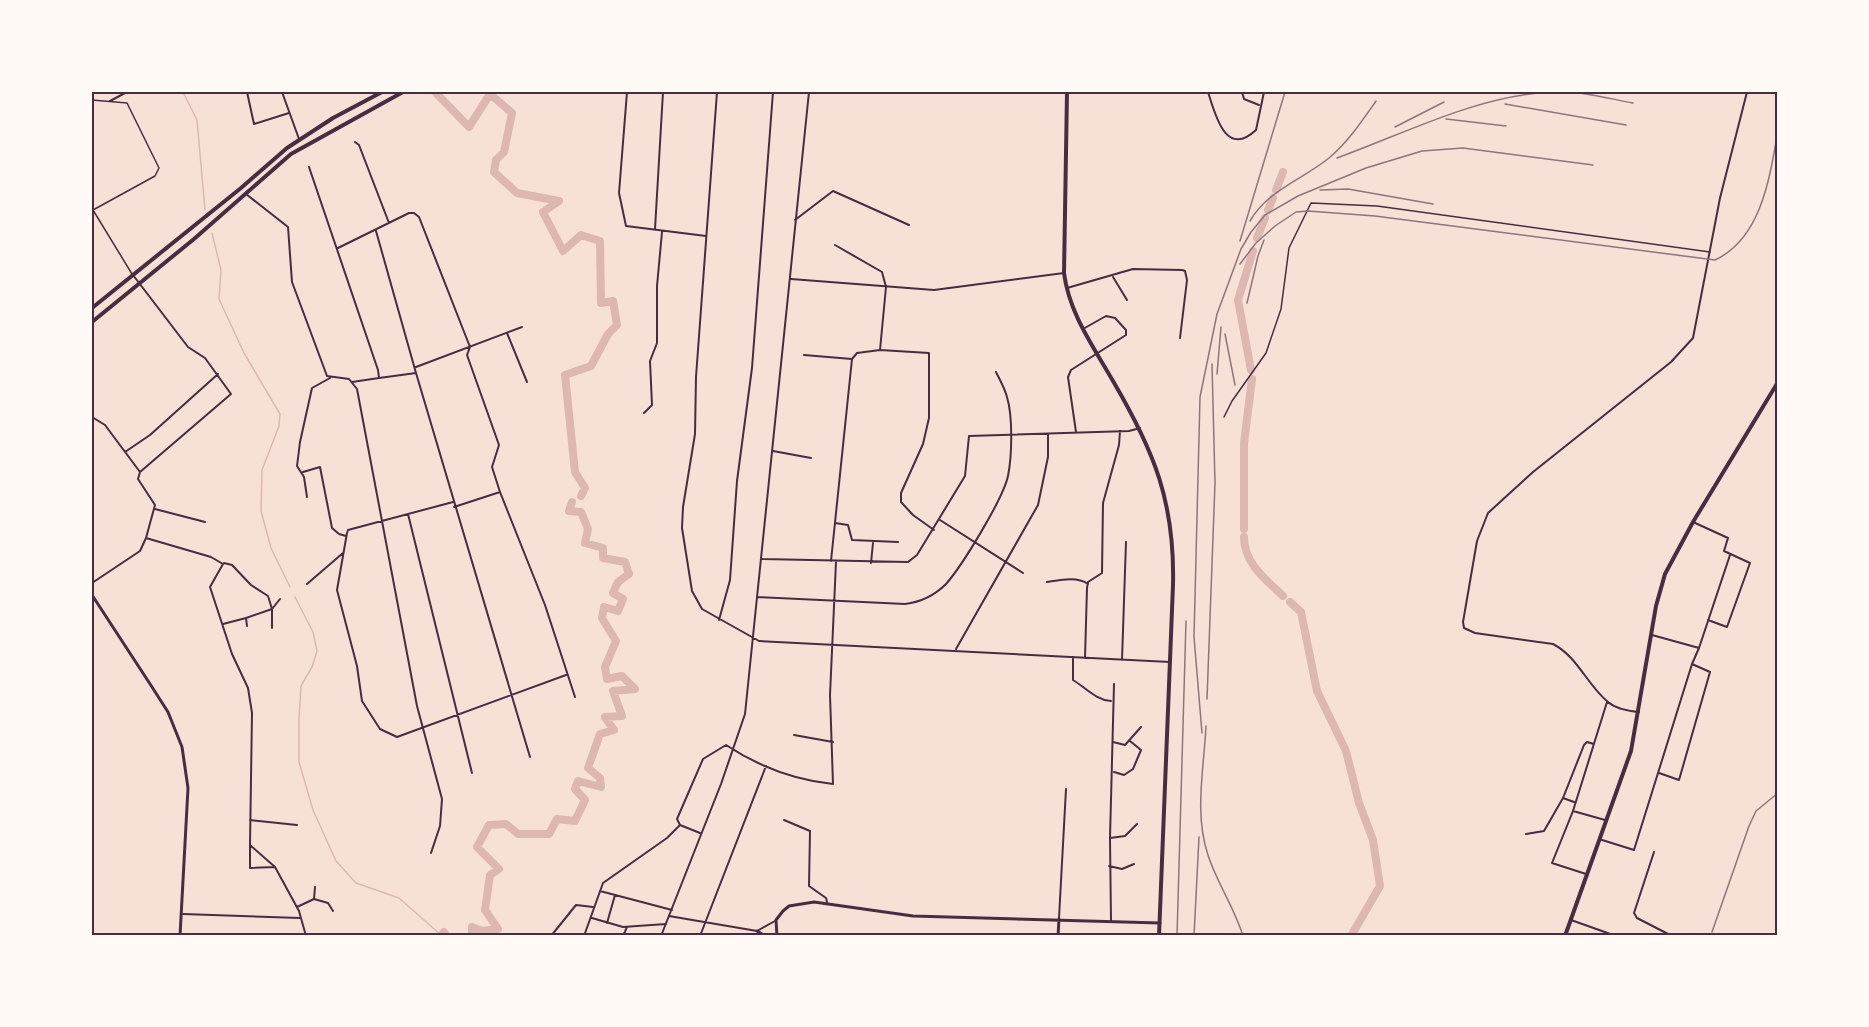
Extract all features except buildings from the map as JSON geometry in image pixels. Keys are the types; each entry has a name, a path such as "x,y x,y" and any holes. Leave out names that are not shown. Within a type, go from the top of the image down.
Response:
{"main road":[{"path":"92,308 300,138 382,92"},
{"path":"92,322 194,239 299,148 403,92"},
{"path":"1067,92 1064,273 1066,288 1083,329 1140,428 1160,475 1172,534 1170,662 1159,936"},
{"path":"185,232 192,233 194,239"},
{"path":"1565,936 1631,751 1665,574 1693,522 1778,382"}],"street":[{"path":"110,101 127,92"},
{"path":"247,92 254,124 289,113"},
{"path":"282,92 300,138"},
{"path":"627,92 620,199 626,226 706,236"},
{"path":"654,231 663,92"},
{"path":"717,92 695,434 683,507 682,528 696,601 702,609 752,638 777,642 956,649 1170,662"},
{"path":"719,620 730,580 737,481 752,368 773,92"},
{"path":"661,936 745,714 809,92"},
{"path":"1208,92 1219,128 1227,136 1244,138 1256,130 1264,92"},
{"path":"1242,92 1244,99 1260,106"},
{"path":"1639,712 1616,707 1607,702 1563,649 1553,644 1475,633 1464,628 1462,622 1477,541 1488,513 1533,472 1624,402 1685,348 1693,338 1720,198 1747,92"},
{"path":"356,142 388,223"},
{"path":"309,167 338,248 379,378"},
{"path":"795,220 833,191 909,225"},
{"path":"245,194 288,227 292,282 330,378"},
{"path":"338,248 409,213 414,213 419,217 470,348 467,355 499,445 492,467 545,605 575,697"},
{"path":"375,230 416,367 454,507 530,757"},
{"path":"644,413 652,405 650,361 657,344 657,286 662,232"},
{"path":"835,245 880,270 886,287 880,350"},
{"path":"1066,288 1133,269 1176,268 1185,272 1187,280 1180,338"},
{"path":"791,279 934,290 1064,273"},
{"path":"92,584 140,550 146,538 155,505 138,479 140,472 230,398 230,390 218,374 205,358 188,347 133,275"},
{"path":"1112,276 1127,300"},
{"path":"1076,432 1068,377 1071,370 1126,335 1126,330 1115,318 1106,316 1083,329"},
{"path":"416,367 522,327"},
{"path":"507,333 527,382"},
{"path":"831,561 852,359 857,353 880,350 929,353 929,418 923,444 901,493 901,502 913,515 934,530"},
{"path":"804,355 852,359"},
{"path":"757,597 905,604 920,601 946,584 1003,491 1008,477 1010,434 1008,399 996,372"},
{"path":"307,497 302,472 297,466 312,388 330,378 343,377 352,381 416,373"},
{"path":"125,452 150,435 218,374"},
{"path":"352,381 360,404 422,726 442,807 440,826 431,853"},
{"path":"92,417 105,425 140,472"},
{"path":"761,559 871,563 911,561 934,530 965,476 969,436 1120,431 1140,428"},
{"path":"1088,584 1102,573 1103,503 1120,431"},
{"path":"956,649 1041,497 1048,457 1048,433"},
{"path":"773,451 811,458"},
{"path":"302,472 320,467 332,528 346,536"},
{"path":"454,507 500,492"},
{"path":"453,502 348,530 346,536 339,571 338,599 357,666 362,701 380,729 396,737 422,726 458,717 567,674"},
{"path":"155,509 205,522"},
{"path":"408,514 472,773"},
{"path":"940,520 1023,573"},
{"path":"1693,522 1728,538 1724,551 1750,563 1727,627 1708,620"},
{"path":"835,523 848,525 852,540 873,543 898,542"},
{"path":"146,538 232,565 251,585 268,596 272,609 272,628"},
{"path":"1122,660 1126,542"},
{"path":"871,563 873,543"},
{"path":"307,584 343,553"},
{"path":"1599,839 1634,850 1692,664 1700,648 1730,555"},
{"path":"701,834 680,825 677,819 706,755 726,745 766,766 802,780 833,784 830,707 836,562"},
{"path":"223,564 210,587 221,624 248,688 252,713 250,868 275,867"},
{"path":"1047,582 1064,579 1083,580 1088,584"},
{"path":"1085,658 1088,584"},
{"path":"92,595 168,712 182,747 188,788 180,936"},
{"path":"221,624 268,613 280,599"},
{"path":"246,618 247,626"},
{"path":"1652,634 1700,648"},
{"path":"1073,657 1073,680 1083,685 1096,697 1113,701"},
{"path":"1658,773 1679,780 1710,672 1692,664"},
{"path":"1110,921 1109,866 1114,684"},
{"path":"1586,874 1552,863 1573,811 1607,702"},
{"path":"1113,742 1125,745 1141,727"},
{"path":"794,735 833,742"},
{"path":"1113,771 1124,775 1133,770 1141,750 1130,741"},
{"path":"1526,834 1544,831 1563,798 1584,745 1587,742 1594,744"},
{"path":"700,936 766,766"},
{"path":"1058,936 1066,789"},
{"path":"1563,798 1574,802"},
{"path":"1573,811 1605,820"},
{"path":"250,820 297,825"},
{"path":"784,820 810,831 809,886 826,898 827,902"},
{"path":"1110,838 1125,836 1137,824"},
{"path":"584,936 600,891 611,876 640,859 680,825"},
{"path":"250,845 275,867 297,907 306,936"},
{"path":"1654,852 1634,913 1637,918 1672,936"},
{"path":"1109,866 1122,869 1134,864"},
{"path":"314,899 315,888"},
{"path":"600,891 672,910"},
{"path":"607,923 615,895"},
{"path":"297,907 314,899 328,903 333,911"},
{"path":"757,931 776,920 789,906 827,902 913,916 1160,922"},
{"path":"551,936 576,905 593,907"},
{"path":"182,914 300,918"},
{"path":"669,916 699,923 705,921 757,931 765,936"},
{"path":"591,917 627,927 666,924"},
{"path":"776,920 777,936"},
{"path":"1571,920 1615,935"},
{"path":"623,936 627,927"}],"lane":[{"path":"92,100 127,103 159,168 155,176 93,210 133,275"},
{"path":"1224,417 1232,401 1266,353 1281,309 1289,248 1311,203 1377,206 1710,252"}],"waterway":[{"path":"183,92 197,120 205,210"},
{"path":"435,92 469,127 490,94 512,113 504,152 496,160 494,172 517,193 559,201 543,212 563,251 581,235 600,241 601,303 613,301 617,325 608,334 591,366 565,375 575,472 585,488 581,496"},
{"path":"1276,190 1283,172"},
{"path":"1268,210 1273,198"},
{"path":"1257,238 1265,218"},
{"path":"212,233 221,270 219,299 244,353 280,414 279,426 262,470 261,511 271,548 290,587"},
{"path":"1251,370 1238,300 1253,251"},
{"path":"1244,529 1244,443 1252,379"},
{"path":"472,936 472,927 482,931 498,929 485,910 490,875 499,869 477,847 489,825 506,824 518,834 549,834 557,819 575,821 585,800 575,789 578,781 601,787 600,778 588,768 600,734 614,730 605,717 622,716 613,691 635,689 622,676 607,679 605,667 616,641 602,618 604,607 618,611 623,599 613,593 618,582 629,574 625,562 603,558 603,548 585,543 588,529 581,512 569,511 572,502"},
{"path":"1244,537 1252,563 1283,596"},
{"path":"295,597 313,632 317,651 312,667 301,686 299,718 299,762 313,810 336,861 356,883 399,898 441,935"},
{"path":"1290,602 1301,612 1317,691 1346,751 1359,803 1373,840 1380,886 1351,936"},
{"path":"441,936 444,932 446,936"}],"railway":[{"path":"1240,241 1285,92"},
{"path":"1337,158 1442,117 1496,100 1551,92 1571,92 1633,103"},
{"path":"1250,221 1266,201 1336,152 1376,101"},
{"path":"1395,127 1444,102"},
{"path":"1505,104 1626,125"},
{"path":"1446,119 1506,126"},
{"path":"1240,264 1256,243 1275,226 1296,212 1308,211 1375,216 1715,260 1731,250 1744,237 1753,221 1767,186 1778,130"},
{"path":"1202,733 1194,637 1200,397 1217,314 1241,249 1251,232 1265,215 1298,196 1366,168 1422,151 1463,148 1593,165"},
{"path":"1320,190 1348,189 1433,204"},
{"path":"1247,303 1264,240"},
{"path":"1217,374 1221,327"},
{"path":"1225,334 1235,385"},
{"path":"1207,699 1215,483 1212,364"},
{"path":"1177,936 1186,621"},
{"path":"1206,726 1201,791 1204,839 1212,865 1243,936"},
{"path":"1712,932 1756,811 1778,793"},
{"path":"1194,936 1199,837"}]}
